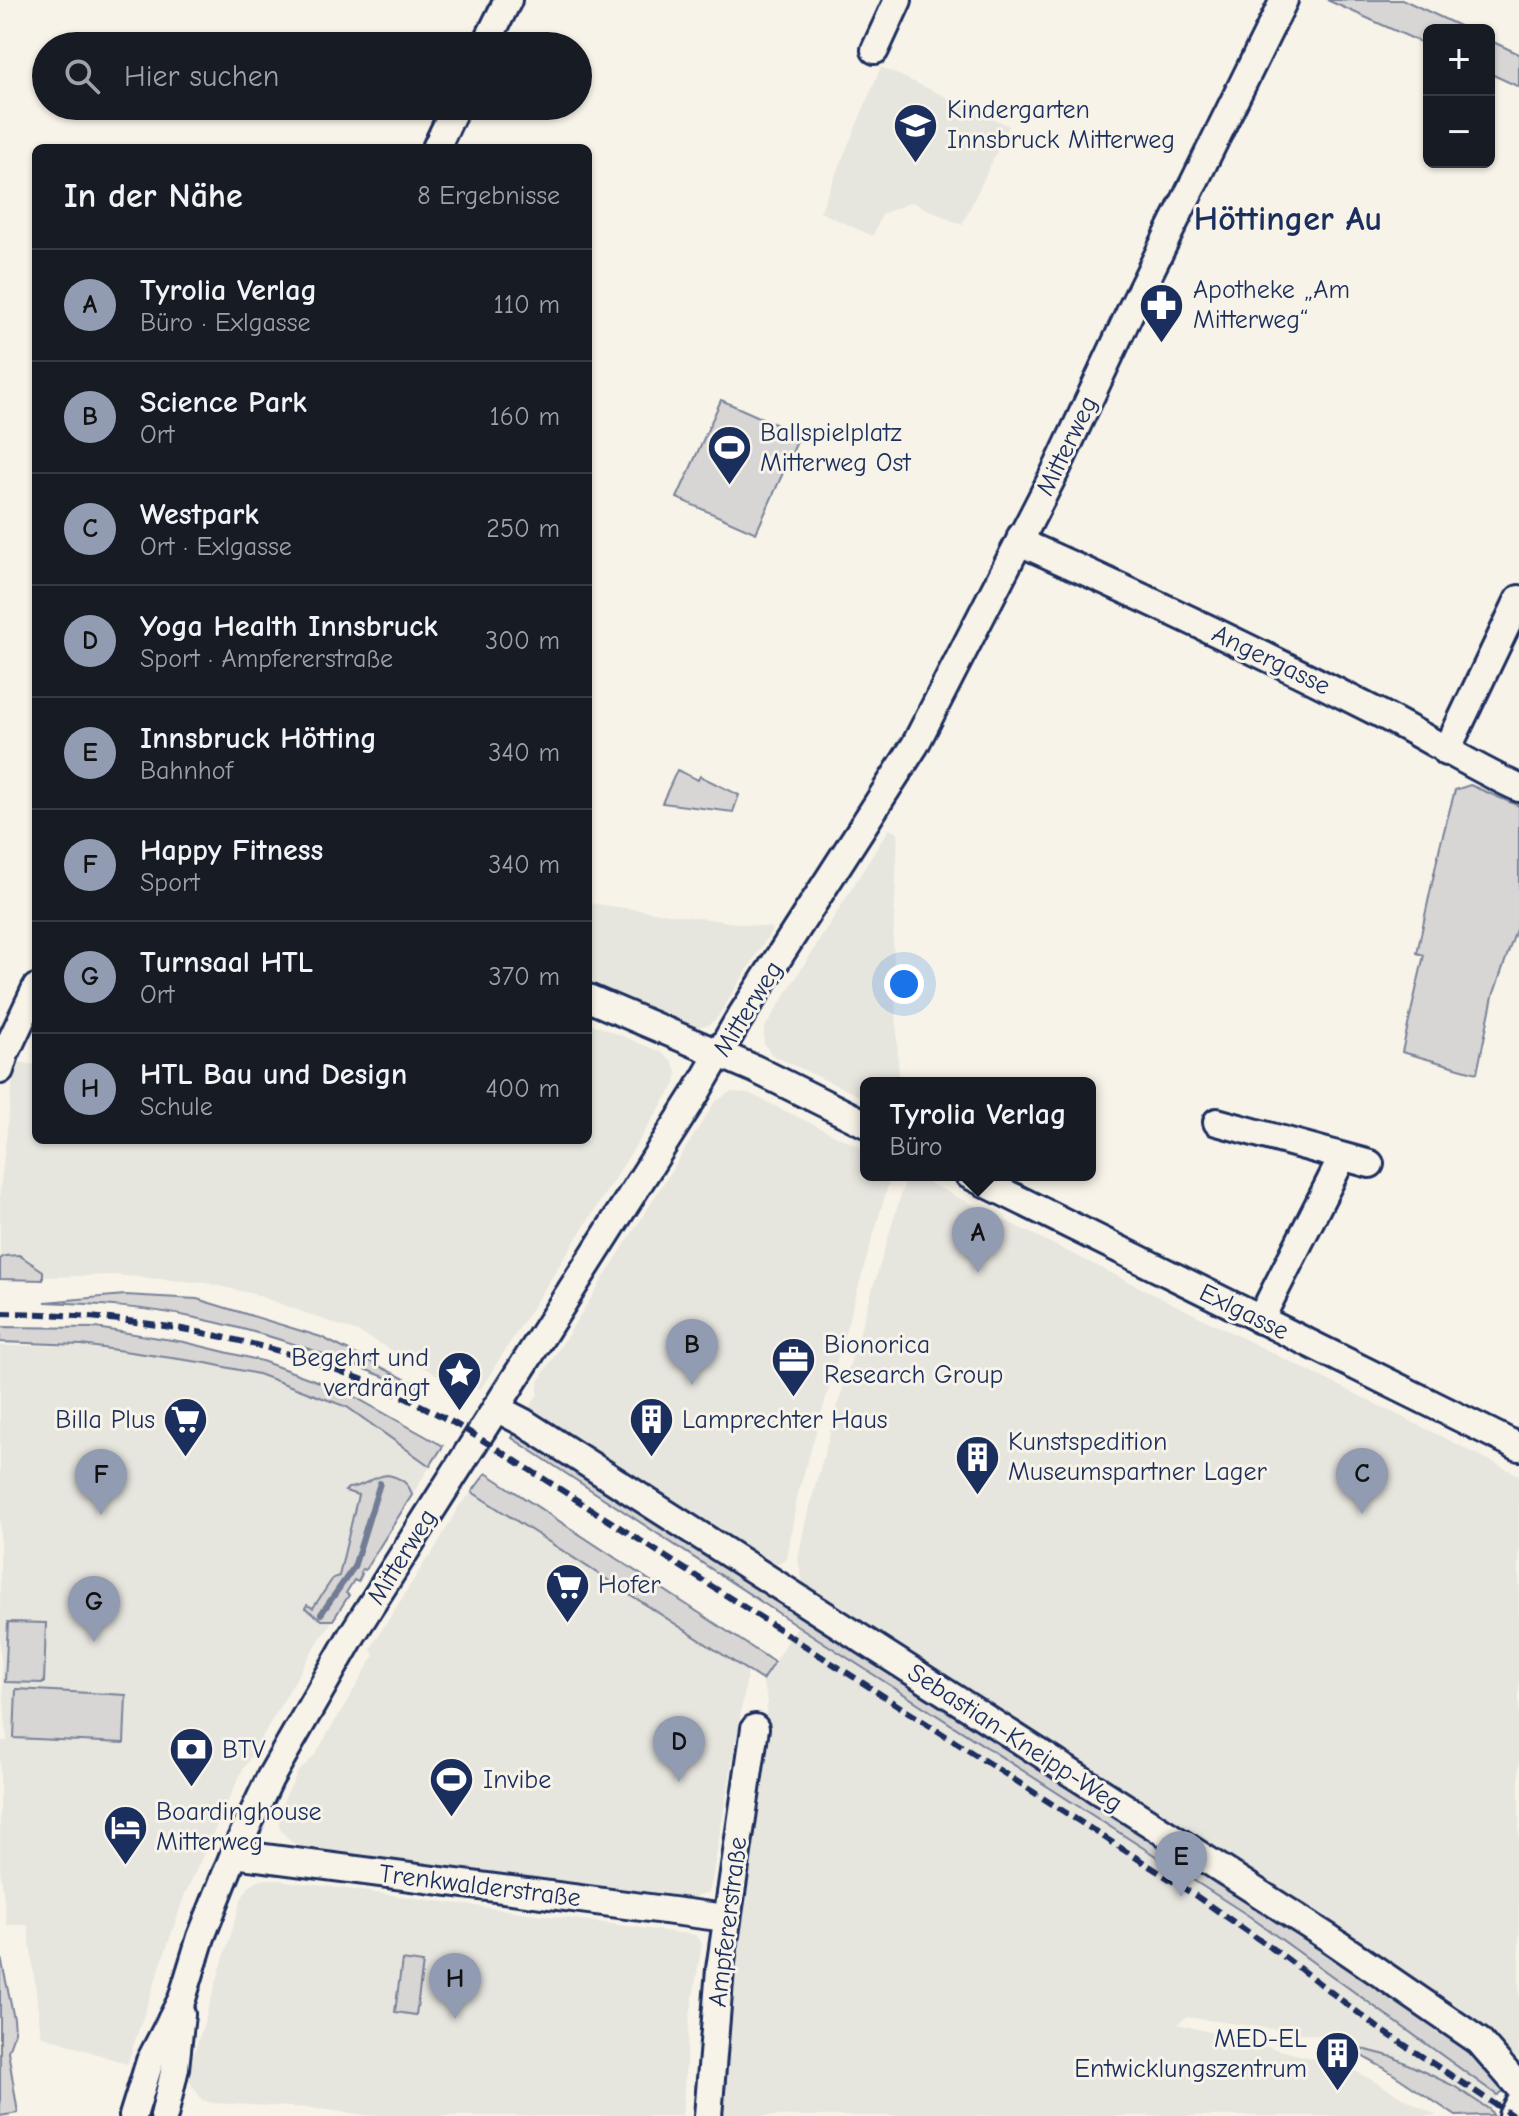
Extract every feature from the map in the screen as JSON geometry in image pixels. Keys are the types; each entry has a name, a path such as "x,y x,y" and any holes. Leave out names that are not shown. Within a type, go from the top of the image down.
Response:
{"street":[{"path":"492,32 508,0"},
{"path":"875,50 898,0"},
{"name":"Mitterweg","path":"133,2116 150,2061 182,1999 201,1937 234,1854 270,1778 352,1635 915,745 1058,466 1284,0"},
{"path":"438,144 449,120"},
{"name":"Angergasse","path":"1021,536 1031,547 1277,663 1519,788"},
{"path":"1446,752 1519,599"},
{"path":"0,1070 32,997"},
{"path":"592,1000 755,1069 860,1121"},
{"path":"1217,1122 1370,1164"},
{"path":"1260,1320 1342,1158"},
{"name":"Exlgasse","path":"981,1181 1519,1447"},
{"name":"Sebastian-Kneipp-Weg","path":"496,1408 523,1422 1329,1938 1479,2041 1519,2087"},
{"name":"Ampfererstraße","path":"708,2116 726,1918 755,1728"},
{"name":"Trenkwalderstraße","path":"234,1854 726,1918"},
{"name":"Mitterweg","path":"164,2116 175,2068 182,1999"},
{"path":"1512,2116 1519,2103"}],"shaded area":[{"path":"1327,0 1404,0 1455,24 1423,24 1423,43"},
{"path":"1495,43 1519,54 1519,87 1495,76"},
{"name":"Kindergarten Innsbruck Mitterweg","path":"881,67 1009,126 962,225 912,202 882,214 873,236 820,212"},
{"path":"721,400 800,435 756,533 677,498"},
{"path":"677,770 698,780 700,776 739,795 733,812 662,803"},
{"path":"1470,785 1519,806 1519,921 1493,996 1477,1073 1402,1052 1424,955 1417,953 1440,846 1455,790"},
{"path":"889,829 898,833 893,941 899,1077 860,1077 860,1096 772,1055 764,1043 764,1029"},
{"path":"592,904 773,928 717,1018 708,1025 687,1025 592,985"},
{"path":"592,1024 663,1053 672,1061 677,1072 675,1084 481,1388 467,1391 360,1333 254,1294 206,1283 114,1275 10,1278 0,1264 0,1190 15,1062 32,1064 32,1144 592,1144"},
{"path":"730,1092 748,1093 860,1147 860,1181 889,1181 797,1497 787,1559 770,1567 529,1409 538,1394 538,1382 715,1102"},
{"path":"905,1181 925,1181 1519,1475 1519,2059 814,1600 803,1584 798,1559 835,1414"},
{"path":"19,1255 43,1271 43,1280 0,1279 0,1259"},
{"path":"125,1295 197,1299 321,1337 425,1389 422,1392 254,1332 177,1314 45,1302"},
{"path":"0,1327 96,1328 184,1342 262,1361 344,1391 443,1446 430,1466 347,1407 258,1374 82,1345 0,1342"},
{"path":"82,1345 258,1374 347,1407 430,1466 358,1582 354,1580 346,1593 349,1596 312,1651 241,1773 185,1894 127,2064 41,2035 28,1925 7,1925 0,1867 0,1741 7,1741 0,1648 0,1346"},
{"path":"517,1430 1296,1929 1430,2024 1486,2059 1505,2089 1497,2095 1249,1916 512,1438"},
{"path":"486,1473 774,1662 762,1680 472,1492"},
{"path":"387,1475 403,1481 412,1495 365,1570 360,1572 358,1582 354,1580 346,1593 349,1595 333,1620 322,1620 305,1608 307,1605 313,1608 333,1578 339,1576 358,1495 345,1491"},
{"path":"472,1492 748,1671 711,1885 709,1892 696,1896 695,1902 301,1850 301,1846 291,1842 280,1829 278,1818 281,1806 298,1772 315,1755 374,1656 371,1649 373,1644 459,1506"},
{"path":"8,1622 46,1623 44,1683 5,1682"},
{"path":"798,1626 1249,1916 1318,1964 1497,2095 1490,2110 1454,2086 1393,2057 1317,2035 1186,2017 1178,2024 1350,2068 1437,2116 719,2116 730,1927 768,1701 762,1680"},
{"path":"16,1689 126,1695 124,1743 14,1738"},
{"path":"270,1879 695,1935 702,1943 689,2022 682,2116 374,2116 202,2100 190,2082 189,2071 242,1898 258,1880"},
{"path":"0,1953 14,2019 15,2031 8,2051 18,2113 0,2116"},
{"path":"402,1960 423,1963 416,2015 395,2012"},
{"path":"1336,2042 1393,2057 1454,2086 1493,2115 1456,2116 1384,2068"}],"waterway":[{"path":"321,1614 354,1567 380,1483"}],"railway":[{"path":"0,1313 108,1319 215,1335 319,1364 434,1412 516,1461 1196,1896 1283,1956 1377,2027 1513,2116"}],"place":[{"name":"Kindergarten Innsbruck Mitterweg","path":"916,164"},
{"name":"Apotheke „Am Mitterweg“","path":"1162,344"},
{"name":"Ballspielplatz Mitterweg Ost","path":"729,487"},
{"name":"Tyrolia Verlag","path":"978,1273"},
{"name":"Science Park","path":"692,1385"},
{"name":"Bionorica Research Group","path":"793,1399"},
{"name":"Begehrt und verdrängt","path":"460,1412"},
{"name":"Billa Plus","path":"186,1459"},
{"name":"Lamprechter Haus","path":"651,1459"},
{"name":"Kunstspedition Museumspartner Lager","path":"977,1496"},
{"name":"Westpark","path":"1362,1514"},
{"name":"Happy Fitness","path":"101,1515"},
{"name":"Hofer","path":"567,1624"},
{"name":"Turnsaal HTL","path":"94,1642"},
{"name":"Yoga Health Innsbruck","path":"679,1782"},
{"name":"BTV","path":"191,1789"},
{"name":"Invibe","path":"452,1819"},
{"name":"Boardinghouse Mitterweg","path":"125,1866"},
{"name":"Innsbruck Hötting","path":"1181,1897"},
{"name":"HTL Bau und Design","path":"455,2019"},
{"name":"MED-EL Entwicklungszentrum","path":"1338,2093"}],"district":[{"name":"Höttinger Au","path":"1288,219"}]}
